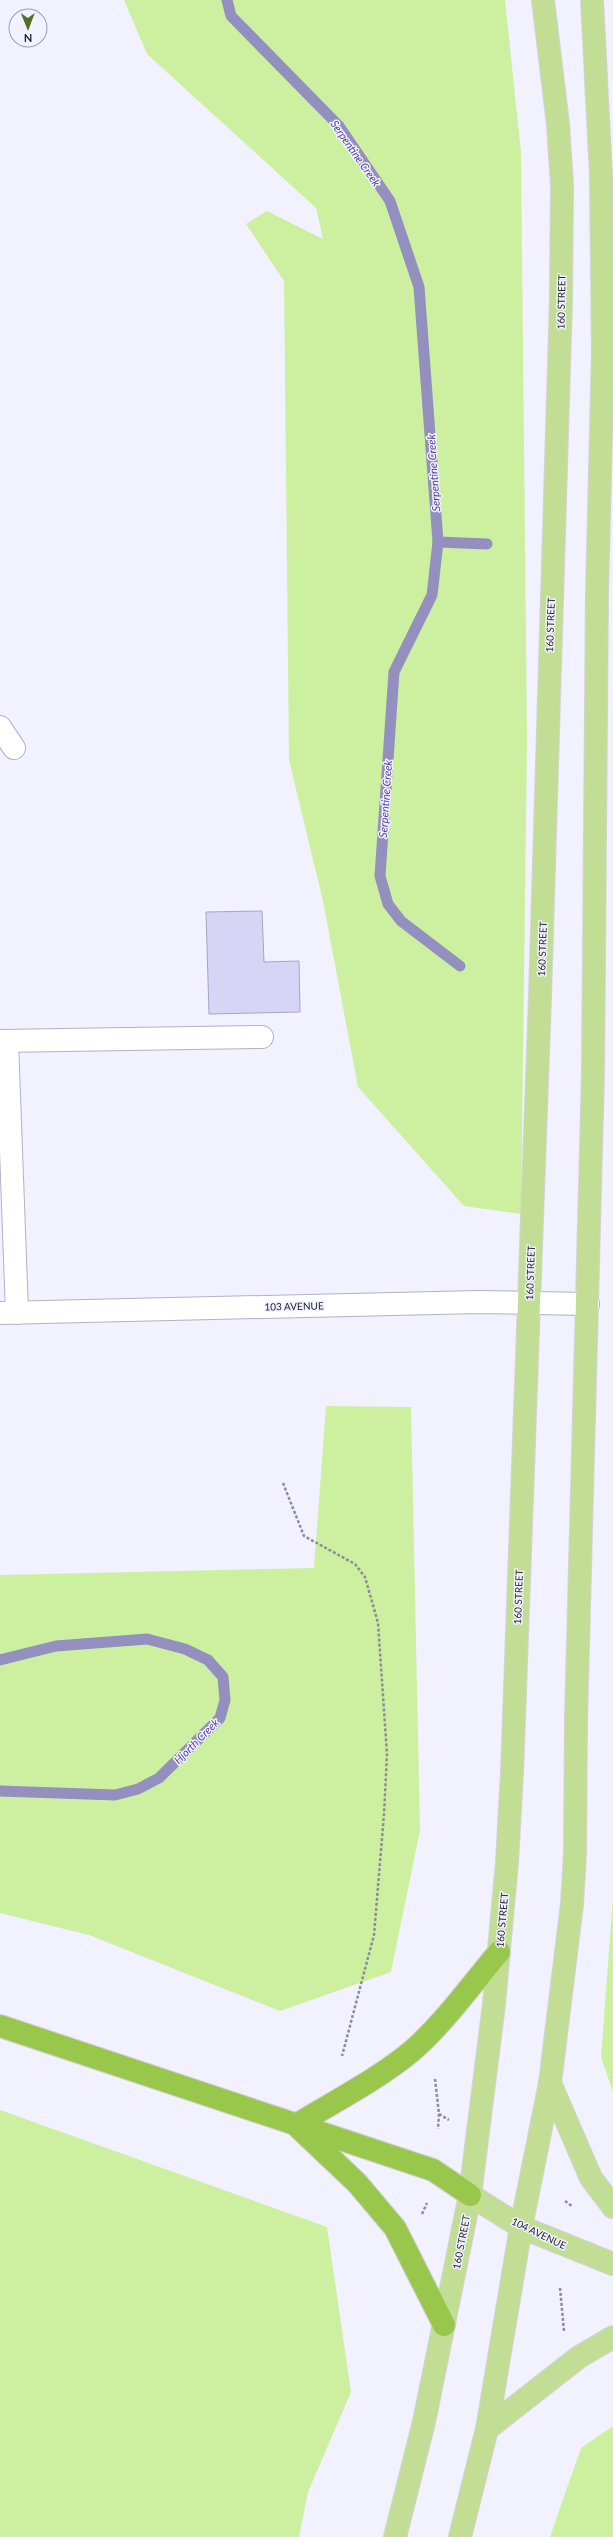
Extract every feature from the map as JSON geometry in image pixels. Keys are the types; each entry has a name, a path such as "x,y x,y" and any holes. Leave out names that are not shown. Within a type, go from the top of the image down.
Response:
{"highway":[{"path":"296,2125 381,2074 412,2051 435,2029 499,1952"},
{"path":"0,2026 433,2170 470,2195"},
{"path":"296,2125 357,2183 395,2228 444,2325"}],"main road":[{"name":"160 STREET","path":"395,2537 424,2422 470,2195 499,1952 512,1773 540,997 561,291 562,185 558,124 543,0"},
{"path":"460,2537 487,2429 522,2227 550,2083 572,1904 575,1853 576,1720 588,1304 602,352 601,176 592,0"},
{"path":"550,2083 591,2178 613,2207"},
{"name":"104 AVENUE","path":"470,2195 522,2227 613,2264"},
{"path":"487,2429 579,2357 613,2337"}],"street":[{"path":"0,727 14,748"},
{"path":"9,1313 3,1041 262,1037"},
{"name":"103 AVENUE","path":"9,1313 528,1302 588,1304"}],"path":[{"path":"282,1483 304,1536 355,1564 365,1578 378,1623 386,1754 384,1814 374,1935 342,2056"},
{"path":"435,2079 440,2114 438,2129"},
{"path":"440,2114 453,2122"},
{"path":"422,2214 429,2199"},
{"path":"565,2201 574,2208 573,2213"},
{"path":"560,2288 564,2334"}],"green space":[{"path":"124,0 505,0 521,152 527,738 521,1214 464,1206 358,1087 323,901 289,760 284,281 246,224 267,211 323,239 316,208 147,54"},
{"path":"326,1406 411,1407 420,1830 391,1972 280,2011 89,1935 0,1913 0,1575 314,1568"},
{"path":"613,1897 613,2092 601,2057"},
{"path":"0,2110 327,2227 351,2392 308,2492 299,2537 0,2537"},
{"path":"613,2426 613,2537 550,2537 581,2448"}],"building":[{"path":"262,911 264,962 299,961 300,1012 209,1014 206,912"}],"waterway":[{"name":"Serpentine Creek","path":"227,0 231,16 339,126 390,201 419,287 438,542 432,595 394,672 380,876 388,904 401,921 460,966"},
{"path":"438,542 487,544"},
{"name":"Hjorth Creek","path":"0,1660 56,1646 147,1639 185,1649 208,1660 223,1677 225,1700 220,1718 159,1778 138,1789 115,1795 0,1791"}]}
